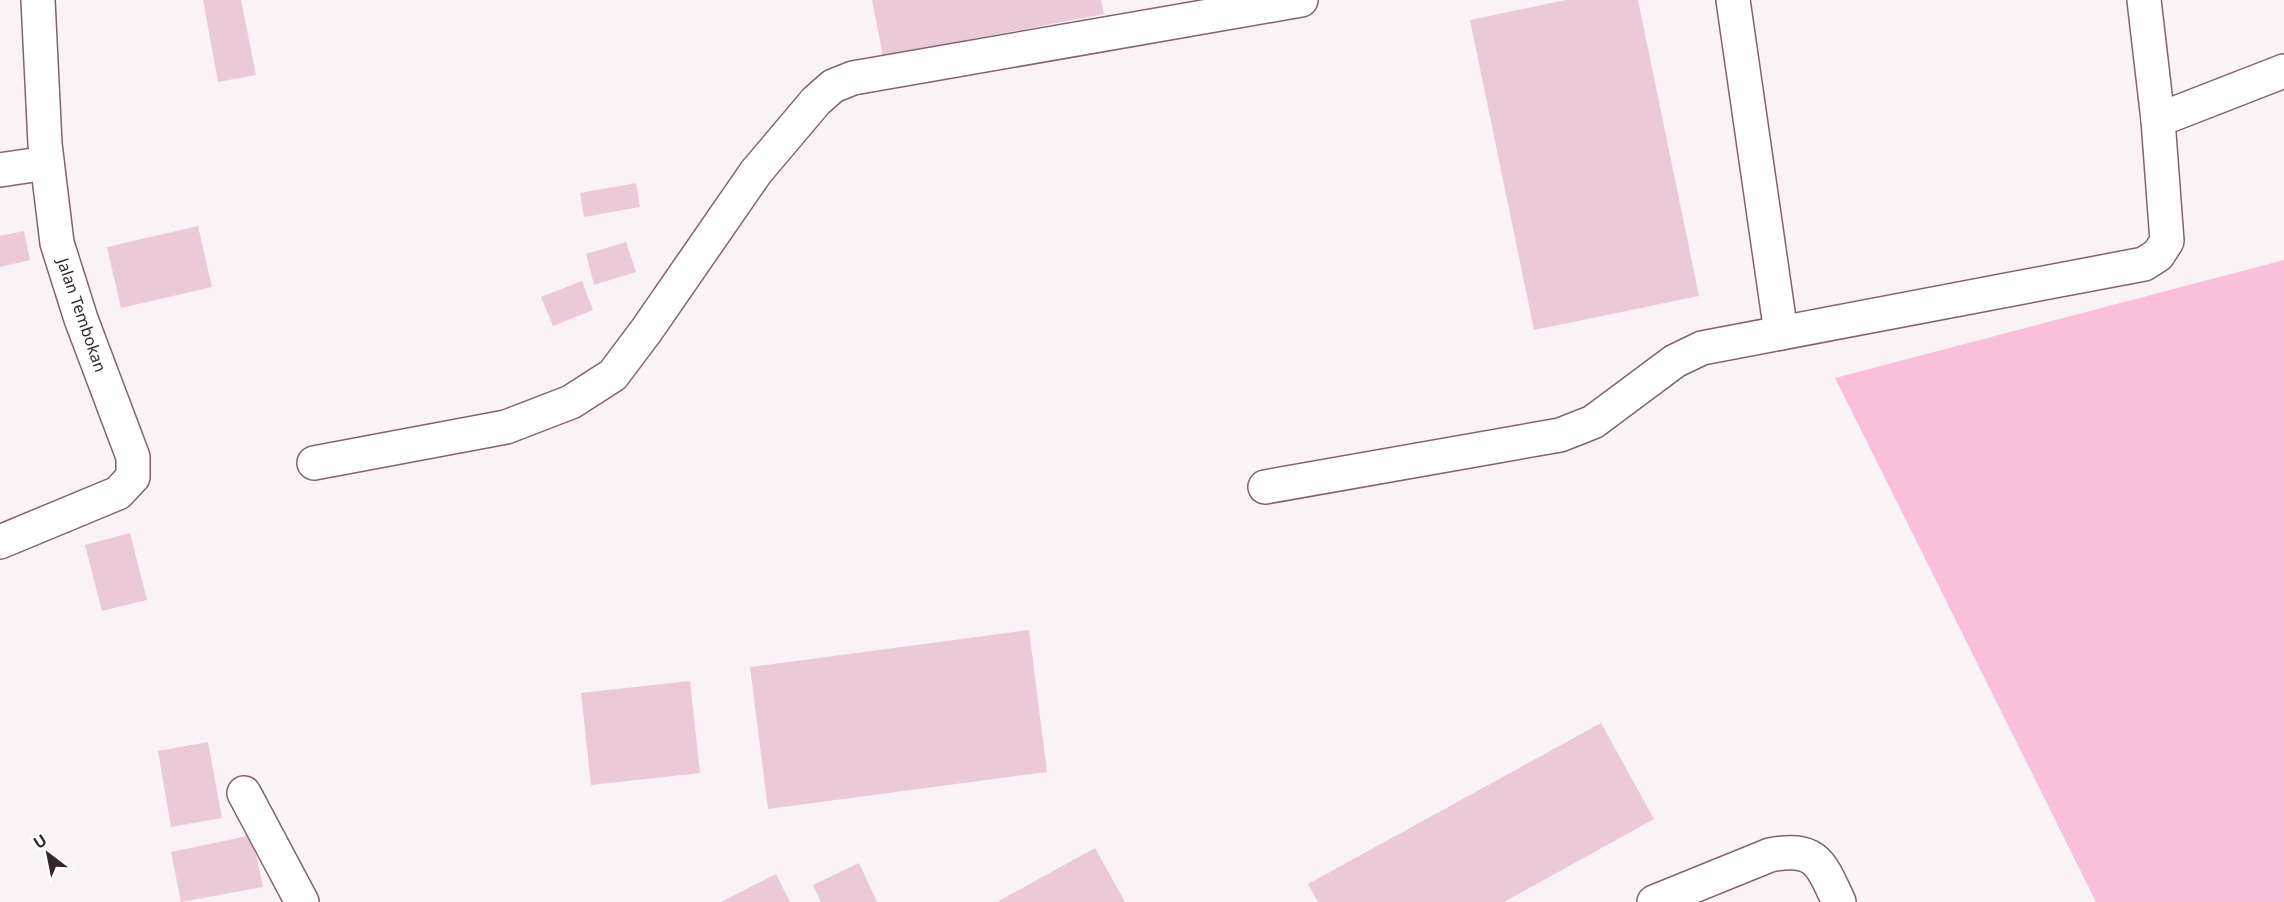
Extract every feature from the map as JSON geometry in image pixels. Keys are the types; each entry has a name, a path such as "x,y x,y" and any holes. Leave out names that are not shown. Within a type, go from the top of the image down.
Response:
{"street":[{"name":"Jalan Tembokan","path":"0,542 118,493 133,477 134,457 81,319 57,243 47,163 38,0"},
{"path":"314,463 506,427 571,402 613,375 756,172 816,101 833,86 853,78 1301,0"},
{"path":"1733,0 1781,333"},
{"path":"1265,487 1560,435 1593,422 1676,361 1702,348 2144,264 2158,255 2167,241 2158,120 2145,0"},
{"path":"2158,120 2284,71"},
{"path":"0,170 47,163"},
{"path":"244,793 302,902"},
{"path":"1654,902 1770,855 1789,852 1805,853 1816,861 1826,873 1839,902"}],"shaded area":[{"path":"2284,260 2284,902 2096,902 1835,378"}],"building":[{"path":"203,0 241,0 256,75 218,82"},
{"path":"872,0 1101,0 1104,14 883,56"},
{"path":"1566,0 1638,0 1699,296 1534,330 1470,20"},
{"path":"636,183 640,207 584,217 580,193"},
{"path":"198,226 212,287 121,308 107,247"},
{"path":"24,231 30,260 0,267 0,236"},
{"path":"626,242 636,272 594,285 586,254"},
{"path":"582,281 593,310 553,326 541,297"},
{"path":"130,533 147,600 102,611 85,545"},
{"path":"1029,630 1047,772 768,809 750,667"},
{"path":"690,681 700,773 591,785 581,693"},
{"path":"1601,723 1654,819 1504,902 1318,902 1308,884"},
{"path":"208,742 222,818 171,827 158,751"},
{"path":"252,835 263,887 181,902 171,852"},
{"path":"1095,848 1125,902 997,902"},
{"path":"859,863 877,902 821,902 813,885"},
{"path":"776,874 790,902 721,902"}]}
